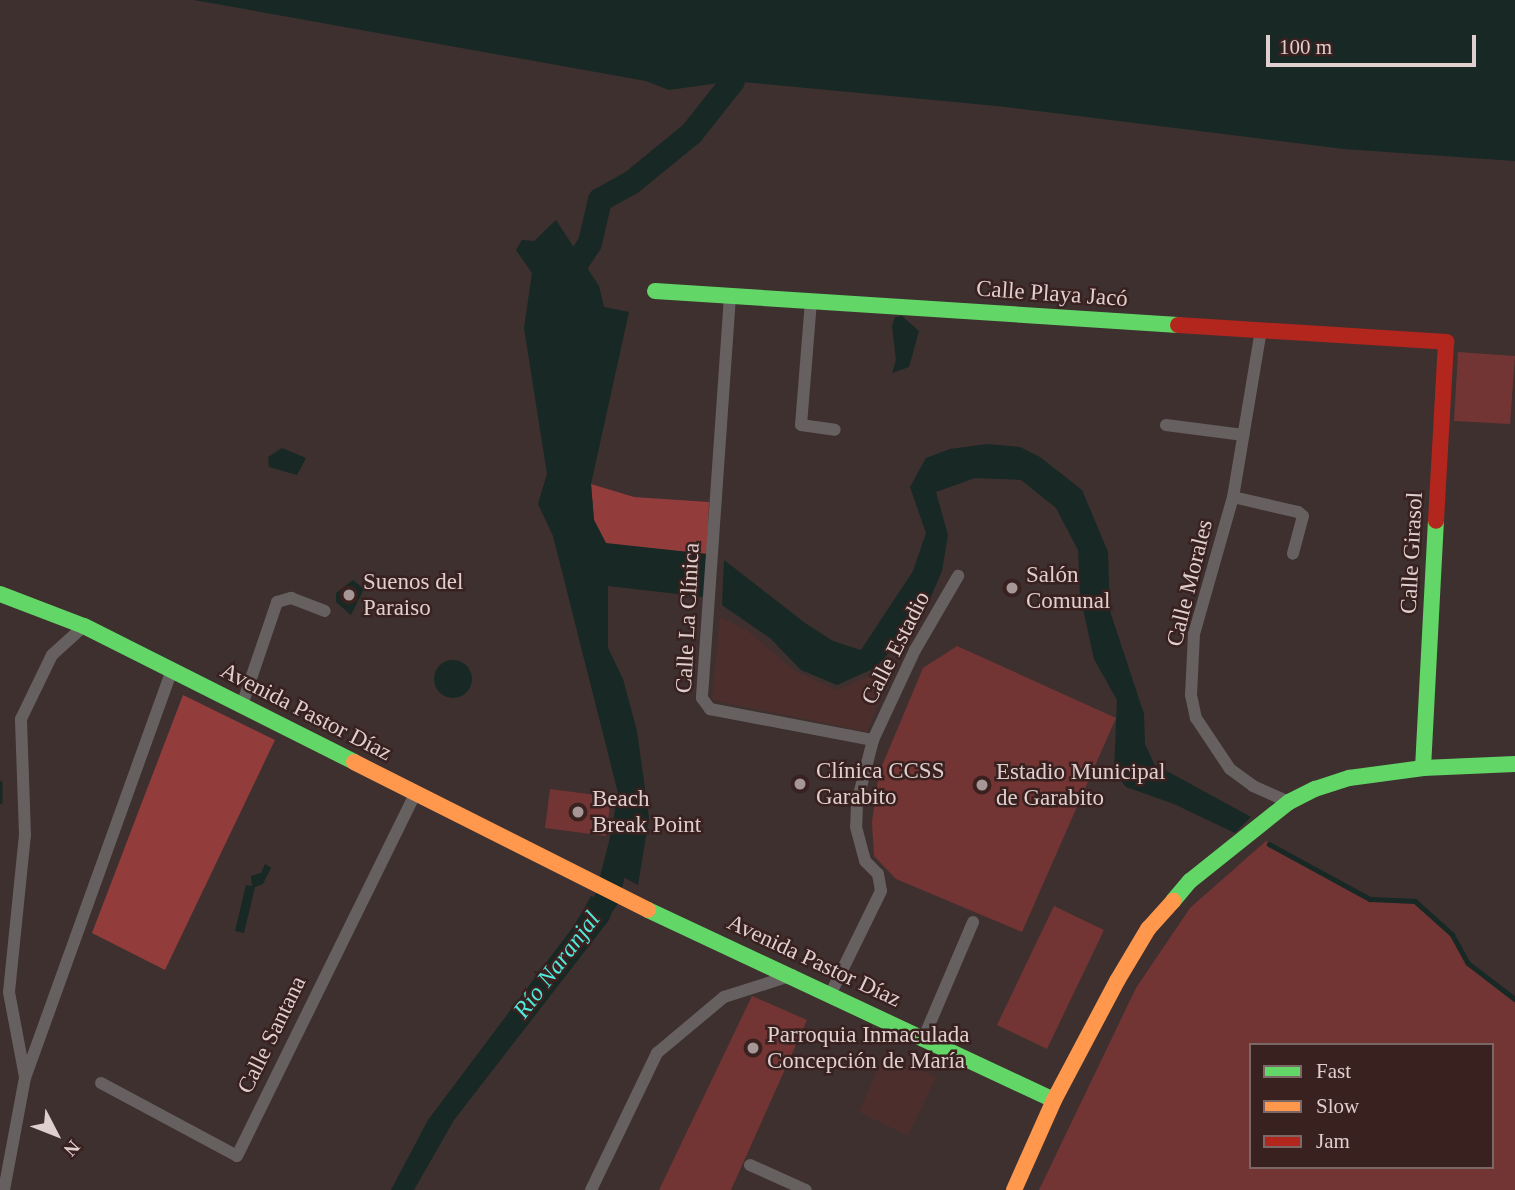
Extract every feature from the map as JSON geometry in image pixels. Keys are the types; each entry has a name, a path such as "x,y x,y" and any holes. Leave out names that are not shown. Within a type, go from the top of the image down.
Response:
{"street":[{"name":"Calle Playa Jacó","path":"655,291 1446,342"},
{"name":"Calle La Clínica","path":"730,296 702,698 705,707 873,740"},
{"path":"811,301 800,425 835,430"},
{"name":"Calle Morales","path":"1261,330 1233,497 1194,634 1191,695 1196,718 1230,769 1289,803"},
{"name":"Calle Girasol","path":"1423,768 1446,342"},
{"path":"1166,425 1243,435"},
{"path":"1233,497 1298,512 1303,516 1293,554"},
{"name":"Calle Estadio","path":"873,740 958,576"},
{"name":"Avenida Pastor Díaz","path":"0,594 84,626 631,902 793,975 1054,1100"},
{"path":"242,705 277,602 291,598 326,611"},
{"path":"25,1078 9,992 25,835 21,719 52,656 84,626"},
{"path":"4,1190 25,1078 172,670"},
{"path":"831,993 881,891 878,874 865,861 856,827 857,803 873,740"},
{"path":"1014,1190 1054,1100 1117,981 1169,902 1289,803 1349,778 1423,768 1515,764"},
{"name":"Calle Santana","path":"102,1083 237,1156 415,794"},
{"path":"924,1037 973,922"},
{"path":"591,1190 657,1053 724,997 793,975"},
{"path":"750,1165 806,1190"}],"shaded area":[{"path":"1458,352 1515,356 1510,424 1454,421"},
{"path":"591,484 634,497 709,502 707,554 606,544 594,520"},
{"path":"720,617 748,631 795,671 837,690 876,673 888,681 867,732 712,700"},
{"name":"Estadio Municipal de Garabito","path":"957,646 1116,718 1022,932 896,879 874,856 872,822 879,773 923,668"},
{"path":"183,695 275,740 165,970 92,933"},
{"name":"Beach Break Point","path":"550,789 611,797 606,836 545,828"},
{"path":"1266,841 1370,899 1415,901 1452,934 1468,964 1515,999 1515,1190 1039,1190 1136,988 1190,908"},
{"path":"1054,906 1104,930 1047,1049 997,1025"},
{"path":"752,996 807,1020 731,1190 659,1190"},
{"path":"885,1052 936,1077 908,1136 859,1112"}],"water":[{"path":"194,0 1515,0 1515,161 1344,149 997,106 733,81 669,90 646,81"},
{"path":"556,220 599,286 604,307 629,312 591,484 594,520 606,543 707,554 704,597 608,586 608,648 623,679 637,731 649,818 638,885 605,867 618,793 553,536 538,504 547,474 524,328 532,273 516,250 522,240 534,241"},
{"path":"902,316 919,331 909,367 892,373 896,360 892,326 895,317"},
{"path":"987,444 1020,447 1040,457 1082,490 1108,552 1110,611 1144,714 1145,744 1154,764 1251,817 1235,833 1174,804 1126,787 1114,772 1117,700 1094,659 1080,595 1078,550 1056,508 1021,480 975,478 936,492 948,535 942,571 923,615 875,668 837,685 801,670 770,638 722,605 724,560 805,623 833,641 861,650 913,571 926,533 910,487 926,458 950,449"},
{"path":"282,448 306,458 297,475 269,467 268,457"},
{"name":"Suenos del Paraiso","path":"353,580 364,589 351,615 336,602 336,593"},
{"path":"453,660 466,666 472,679 466,692 453,698 440,692 434,679 440,666"},
{"path":"265,864 271,868 263,884 255,887 244,933 235,931 246,885 252,886 251,876 261,873"},
{"path":"591,896 614,906 609,920 454,1120 414,1190 391,1190 428,1120 576,923"}],"waterway":[{"name":"Río Naranjal","path":"562,286 590,243 600,200 631,183 692,133 733,81"},
{"path":"0,783 0,801"},
{"name":"Río Naranjal","path":"587,927 607,898 622,839"},
{"path":"1269,844 1370,899 1415,901 1452,934 1468,963 1515,999"}],"traffic: fast":[{"path":"655,291 1178,325"},
{"path":"1423,768 1436,521"},
{"path":"0,594 84,626 354,762"},
{"path":"1173,901 1190,881 1289,802 1315,789 1349,778 1423,768 1515,764"},
{"path":"648,910 1054,1100"}],"traffic: slow":[{"path":"354,762 648,910"},
{"path":"1014,1190 1054,1100 1117,981 1148,929 1173,901"}],"traffic: jam":[{"path":"1178,325 1446,342 1436,521"}],"place":[{"name":"Salón Comunal","path":"1012,588"},
{"name":"Suenos del Paraiso","path":"349,595"},
{"name":"Clínica CCSS Garabito","path":"800,784"},
{"name":"Estadio Municipal de Garabito","path":"982,785"},
{"name":"Beach Break Point","path":"578,812"},
{"name":"Parroquia Inmaculada Concepción de María","path":"753,1048"}]}
